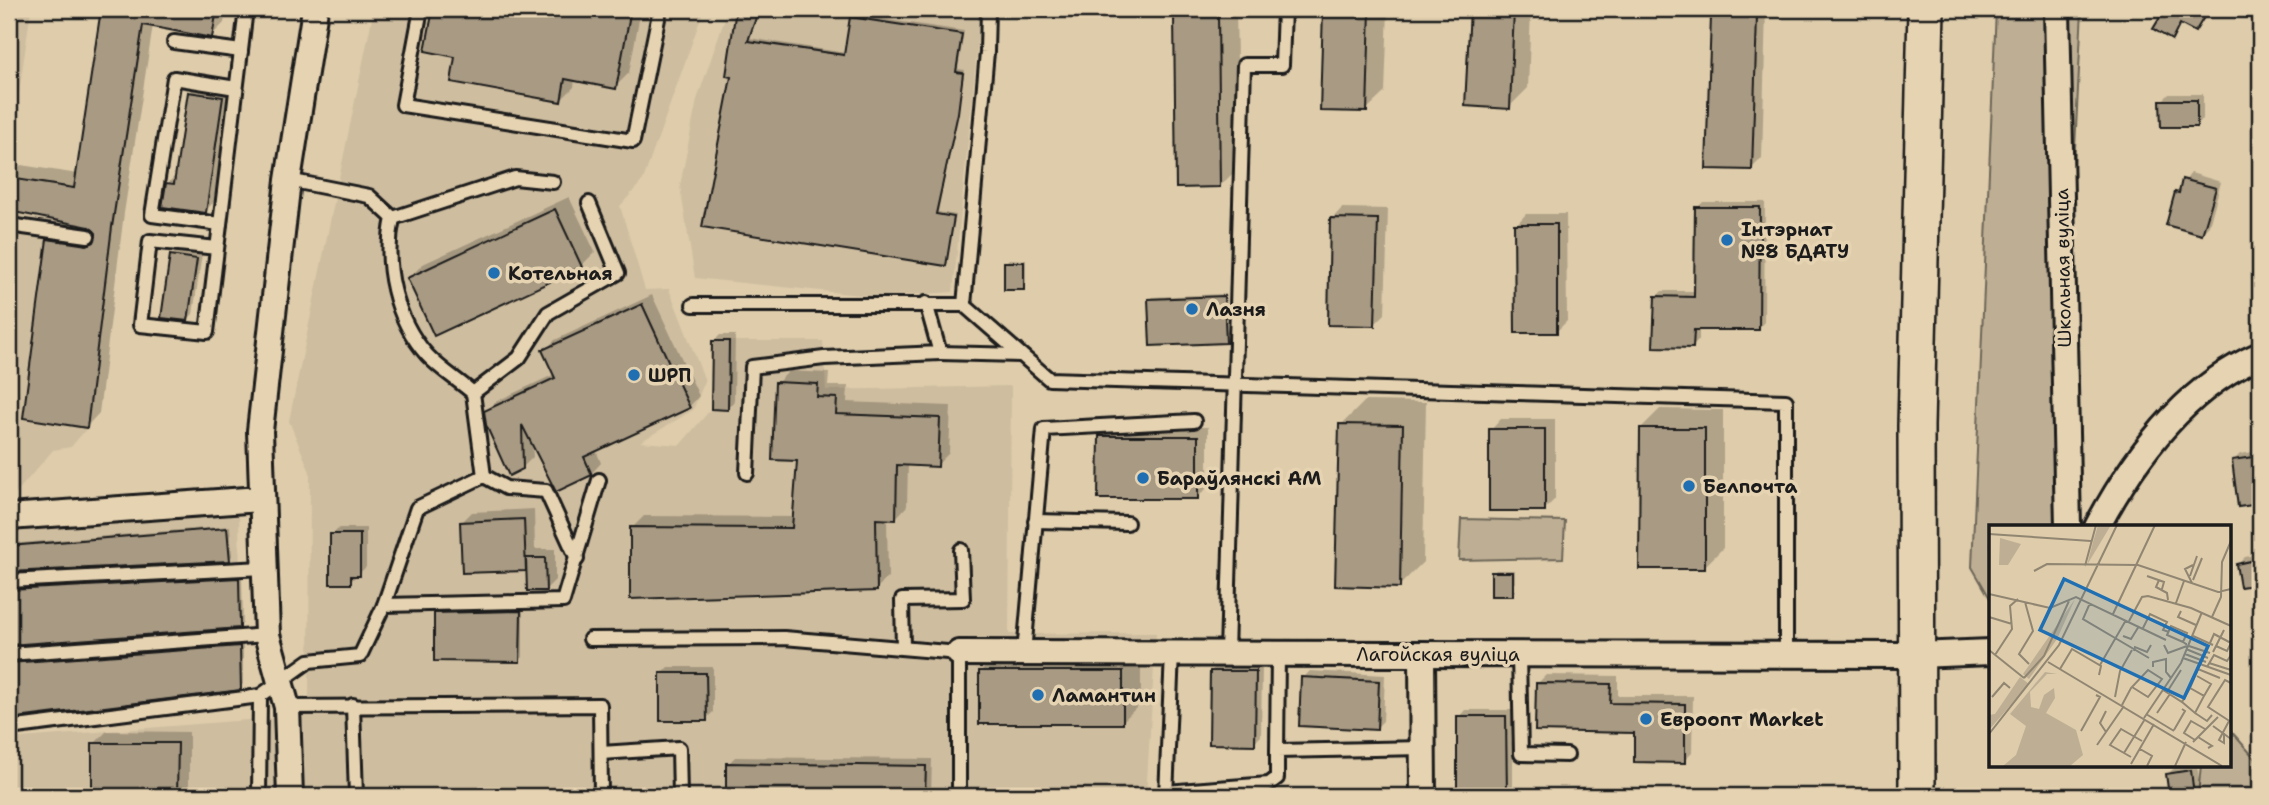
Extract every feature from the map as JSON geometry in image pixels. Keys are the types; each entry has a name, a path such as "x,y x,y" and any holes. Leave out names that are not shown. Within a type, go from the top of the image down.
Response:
{"main road":[{"path":"1917,796 1916,399 1926,9"}],"street":[{"path":"290,796 287,707 267,635 260,499 260,431 288,180 315,9"},
{"name":"Школьная вуліца","path":"2057,9 2068,525"},
{"path":"2098,525 2114,495 2165,425 2201,390 2237,365 2260,355"},
{"path":"9,517 260,499"},
{"path":"1917,655 1989,652"},
{"name":"Лагойская вуліца","path":"959,653 1917,655"},
{"path":"1422,654 1423,796"}],"lane":[{"path":"217,248 150,241 140,325 207,332 246,9"},
{"path":"421,9 403,105 633,141 660,9"},
{"path":"964,305 987,52 988,9"},
{"path":"1227,653 1244,65 1282,65 1284,9"},
{"path":"174,42 241,51"},
{"path":"220,224 152,215 174,78 236,88"},
{"path":"393,218 515,178 553,182"},
{"path":"288,180 369,196 393,218"},
{"path":"473,393 519,358 548,313 618,273 589,203"},
{"path":"393,218 387,265 406,325 427,355 473,393 484,476"},
{"path":"9,225 88,236"},
{"path":"926,303 940,353"},
{"path":"693,305 964,305 1049,379 1234,387 1786,401 1786,655"},
{"path":"747,473 752,367 824,358 940,353 1021,355"},
{"path":"1024,653 1044,429 1194,421"},
{"path":"484,476 506,488 547,491 577,559"},
{"path":"9,728 260,696 309,661 360,656 384,605 417,509 484,476"},
{"path":"384,605 563,601 599,480"},
{"path":"1035,521 1127,523"},
{"path":"903,648 902,600 963,599 961,550"},
{"path":"9,580 263,568"},
{"path":"9,654 267,635"},
{"path":"590,639 784,638 959,653 959,796"},
{"path":"1172,653 1166,794 1269,784 1277,778 1278,654"},
{"path":"1519,654 1521,754 1567,755"},
{"path":"259,796 260,696"},
{"path":"353,705 356,796"},
{"path":"287,707 600,705 601,796"},
{"path":"601,753 679,748 680,796"},
{"path":"1277,751 1423,748"}],"shaded area":[{"path":"9,9 31,9 9,163"},
{"path":"374,9 704,9 643,180 620,206 645,290 669,289 705,381 693,410 640,442 680,445 711,409 712,341 823,341 826,390 1011,386 1009,634 1156,633 1146,796 9,796 9,739 274,718 309,705 310,472 289,421"},
{"path":"728,9 981,9 953,292 879,297 695,278 680,186 697,100"},
{"path":"1996,9 2082,9 2056,525 1989,525 1989,597 1972,567"},
{"path":"9,211 113,227 87,428 71,447 53,450 15,494 9,494"},
{"path":"239,507 241,693 9,721 9,528"},
{"path":"1461,519 1565,521 1563,558 1459,560"},
{"path":"2230,730 2260,764 2260,796 2198,796 2201,766 2230,766"}],"building":[{"path":"101,9 217,9 212,38 143,25 112,227 87,428 23,418 47,239 87,245 94,242 96,233 89,227 9,211 9,178 74,188"},
{"path":"433,9 631,9 616,89 565,79 561,102 451,82 455,57 425,51"},
{"path":"736,9 759,9 748,41 844,55 850,17 962,34 956,72 963,73 958,113 936,214 954,217 946,266 702,227 731,77 726,76"},
{"path":"1323,9 1370,9 1367,112 1320,111"},
{"path":"1470,9 1514,9 1510,109 1465,106"},
{"path":"2153,9 2209,9 2195,32 2180,24 2172,40 2153,29 2162,14"},
{"path":"1218,14 1220,187 1176,188 1174,15"},
{"path":"1711,16 1757,17 1752,170 1706,169"},
{"path":"188,92 223,97 206,213 162,207 166,183 174,184"},
{"path":"2160,100 2197,100 2197,127 2161,127"},
{"path":"2182,179 2216,188 2202,235 2166,225 2175,192 2179,193"},
{"name":"Інтэрнат №8 БДАТУ","path":"1695,207 1760,207 1759,330 1694,330 1693,348 1653,347 1655,296 1694,297"},
{"name":"Котельная","path":"555,209 582,267 434,336 407,278"},
{"path":"1330,218 1378,219 1375,326 1328,325"},
{"path":"1514,224 1557,224 1557,333 1515,333"},
{"path":"170,255 197,259 188,321 161,318"},
{"path":"1004,262 1024,262 1024,290 1004,290"},
{"path":"1224,296 1226,343 1150,346 1148,299"},
{"path":"642,304 690,408 584,457 592,475 556,492 522,425 523,469 509,476 486,425 484,411 555,378 542,350"},
{"path":"712,341 729,341 728,410 711,409"},
{"path":"775,382 818,384 817,397 837,398 836,414 940,418 938,467 897,465 896,520 876,519 877,591 630,599 630,527 792,528 797,461 772,460"},
{"path":"1339,424 1403,425 1400,588 1335,586"},
{"path":"1640,428 1705,428 1705,569 1639,569"},
{"path":"1489,429 1545,429 1545,511 1489,511"},
{"path":"1099,436 1198,436 1198,499 1098,499"},
{"path":"2260,456 2260,504 2238,507 2232,460"},
{"path":"524,519 526,571 462,573 460,522"},
{"path":"227,528 230,561 9,572 9,546"},
{"path":"330,534 360,534 360,576 351,576 351,584 330,584"},
{"path":"526,558 545,558 546,591 527,591"},
{"path":"2260,559 2260,584 2240,587 2236,564"},
{"path":"1491,572 1513,572 1513,596 1491,596"},
{"path":"239,578 240,628 9,645 9,590"},
{"path":"521,611 520,662 434,661 434,613"},
{"path":"240,646 241,690 9,719 9,663"},
{"path":"979,671 1123,671 1123,724 979,724"},
{"path":"1210,671 1256,671 1255,745 1209,744"},
{"path":"660,673 706,673 707,721 660,721"},
{"path":"1301,677 1379,681 1377,730 1299,726"},
{"path":"1536,683 1611,684 1610,703 1685,704 1685,763 1634,762 1634,733 1535,731"},
{"path":"1457,716 1506,716 1507,796 1457,796"},
{"path":"92,743 178,743 177,796 92,796"},
{"path":"726,763 926,766 925,796 726,796"},
{"path":"2191,770 2194,796 2169,796 2166,774"}],"place":[{"name":"Інтэрнат №8 БДАТУ","path":"1727,240"},
{"name":"Котельная","path":"494,273"},
{"name":"Лазня","path":"1192,309"},
{"name":"ШРП","path":"634,375"},
{"name":"Бараўлянскі АМ","path":"1143,478"},
{"name":"Белпочта","path":"1689,486"},
{"name":"Ламантин","path":"1038,695"},
{"name":"Евроопт Market","path":"1646,719"}]}
